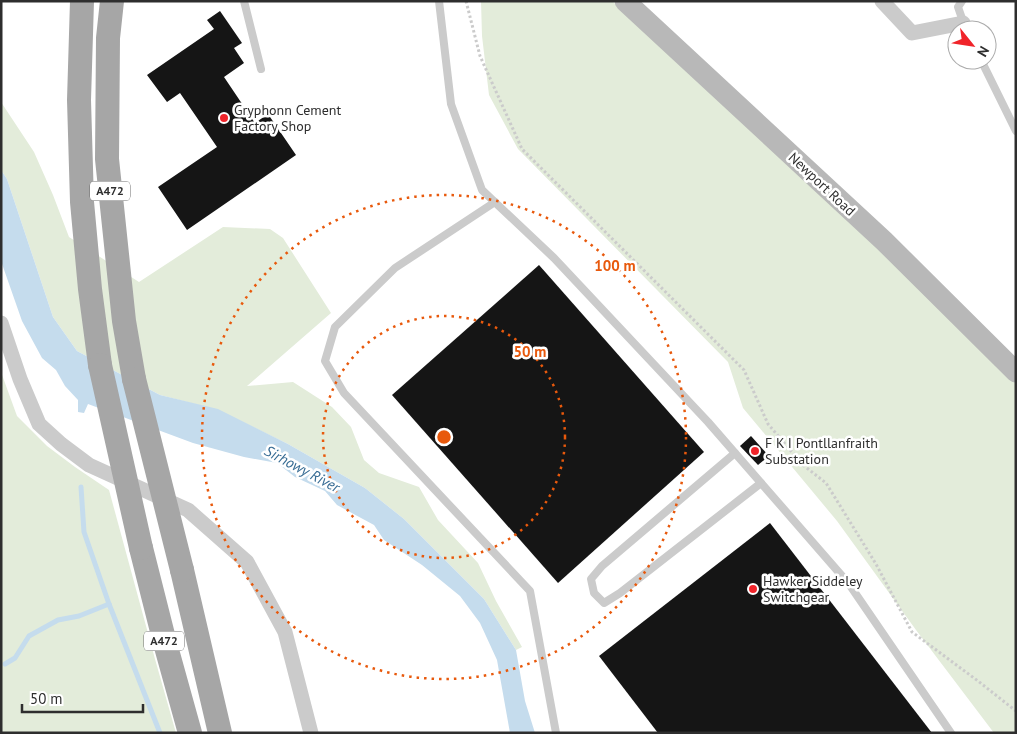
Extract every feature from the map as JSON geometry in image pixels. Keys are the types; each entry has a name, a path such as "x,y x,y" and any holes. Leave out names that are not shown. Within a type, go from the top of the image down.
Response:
{"main road":[{"name":"A472","path":"82,1 79,100 82,202 90,289 100,365 164,643 190,733"},
{"name":"A472","path":"112,1 108,38 107,159 124,321 134,379 182,570 220,733"},
{"name":"Newport Road","path":"625,1 884,241 1016,372"}],"street":[{"path":"882,1 912,33 947,28"},
{"path":"1,323 20,379 39,424 88,465 188,510 247,562 285,632 311,733"}],"lane":[{"path":"244,1 260,69"},
{"path":"439,1 451,104 482,190 554,258 708,422 849,584 951,733"},
{"path":"962,1 958,8 963,20"},
{"path":"986,70 1016,131"},
{"path":"495,202 395,268 335,327 325,361 344,392 530,591 556,733"},
{"path":"735,453 602,566 591,579 594,592 604,603 620,593 761,483"}],"path":[{"path":"466,1 480,56 522,149 744,370 768,424 803,465 826,483 876,564 912,632 1016,711"}],"green space":[{"path":"481,1 612,1 761,137 1016,381 1016,733 994,733 837,521 743,408 728,362 518,149 489,95 482,36"},
{"path":"1,102 34,152 69,237 139,282 223,227 270,229 283,238 331,313 247,386 293,382 332,407 351,427 364,460 379,473 419,487 438,520 478,563 496,601 522,647 516,650 484,599 404,519 365,488 288,444 218,410 160,395 77,351 53,317 7,179 1,170"},
{"path":"1,372 17,416 47,446 109,490 176,733 1,733"}],"water":[{"name":"Sirhowy River","path":"1,170 7,179 53,317 77,351 160,395 218,409 288,444 365,488 404,519 484,599 516,650 525,701 535,733 510,733 497,660 480,623 460,596 422,565 384,540 374,525 337,505 325,491 295,477 277,463 244,457 193,443 88,404 84,413 78,412 78,400 65,386 56,370 42,358 22,321 1,261"}],"building":[{"name":"Gryphonn Cement Factory Shop","path":"220,11 242,43 234,48 244,63 224,77 255,123 268,114 296,155 187,230 158,187 217,147 180,93 167,102 147,75 214,29 207,20"},
{"path":"539,265 704,452 558,583 392,395"},
{"name":"F K I Pontllanfraith Substation","path":"751,436 769,456 758,465 740,446"},
{"name":"Hawker Siddeley Switchgear","path":"770,523 932,733 658,733 599,656"}],"waterway":[{"path":"81,487 84,532 109,604 160,733"},
{"path":"5,664 15,658 29,636 58,620 79,616 109,604"}],"place":[{"name":"Gryphonn Cement Factory Shop","path":"224,118"},
{"name":"F K I Pontllanfraith Substation","path":"755,451"},
{"name":"Hawker Siddeley Switchgear","path":"753,589"}]}
